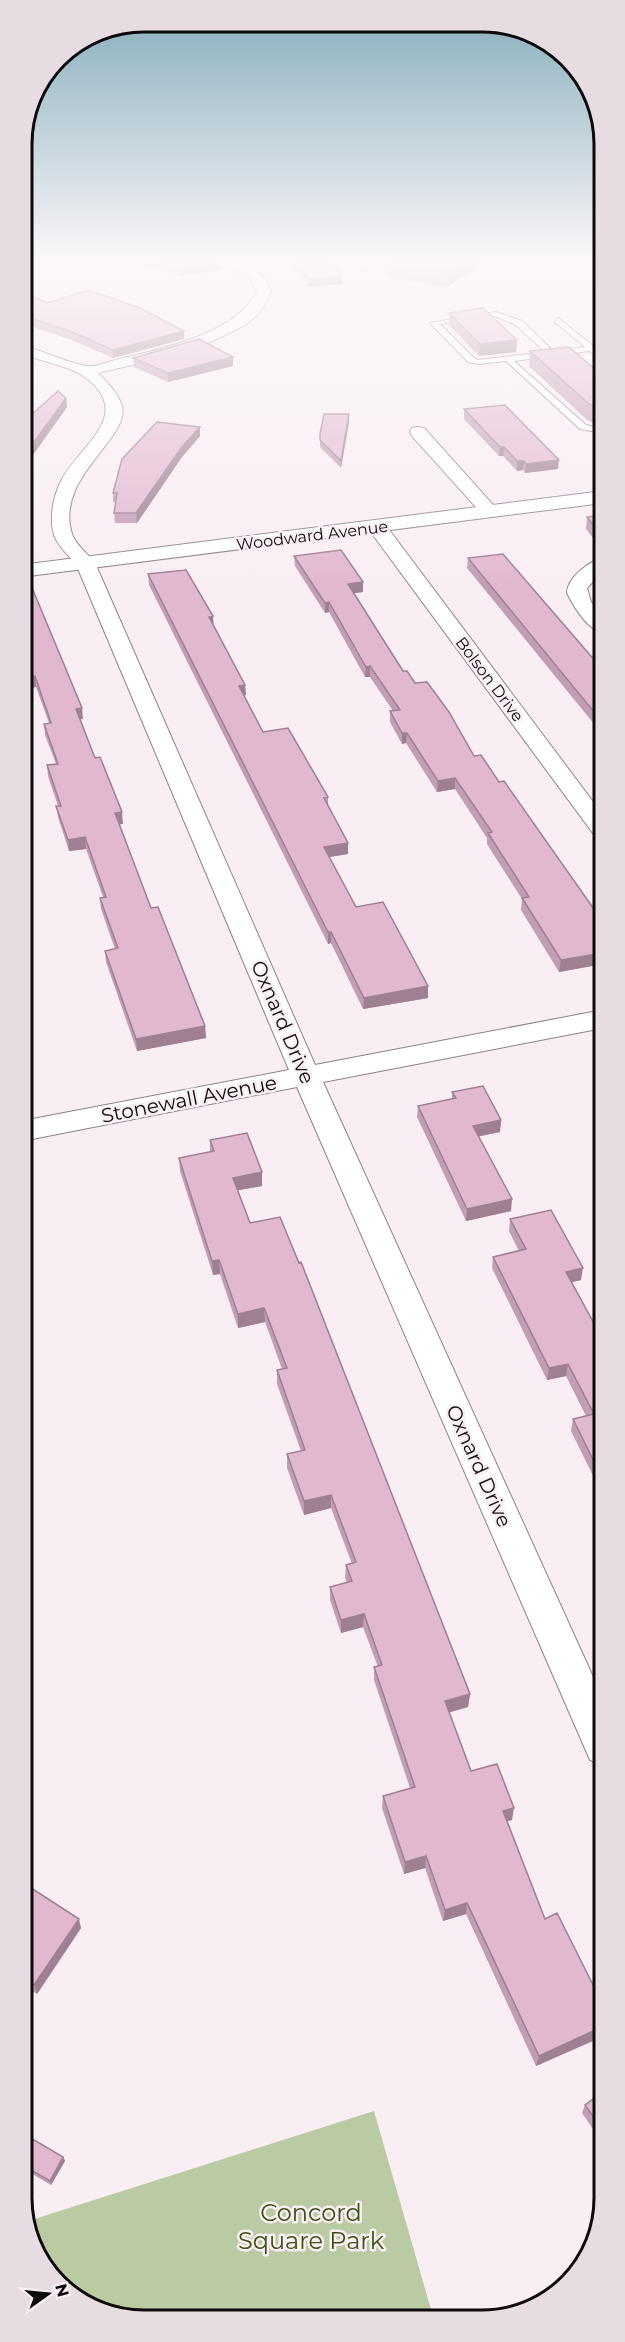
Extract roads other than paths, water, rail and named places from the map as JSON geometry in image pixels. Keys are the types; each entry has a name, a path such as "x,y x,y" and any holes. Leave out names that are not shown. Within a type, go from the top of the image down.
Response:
{"main road":[{"name":"Woodward Avenue","path":"32,570 594,497"}],"street":[{"name":"Oxnard Drive","path":"87,371 105,389 114,407 114,416 108,430 78,468 64,495 61,523 63,536 85,563 306,1076 593,1723"},
{"path":"418,432 489,511"},
{"name":"Bolson Drive","path":"377,527 594,818"},
{"path":"594,571 577,587 582,603 594,616"},
{"name":"Stonewall Avenue","path":"32,1129 594,1021"}],"lane":[{"path":"522,371 583,427 594,429"}],"park label":[{"name":"Concord Square Park","path":"311,2227"}]}
